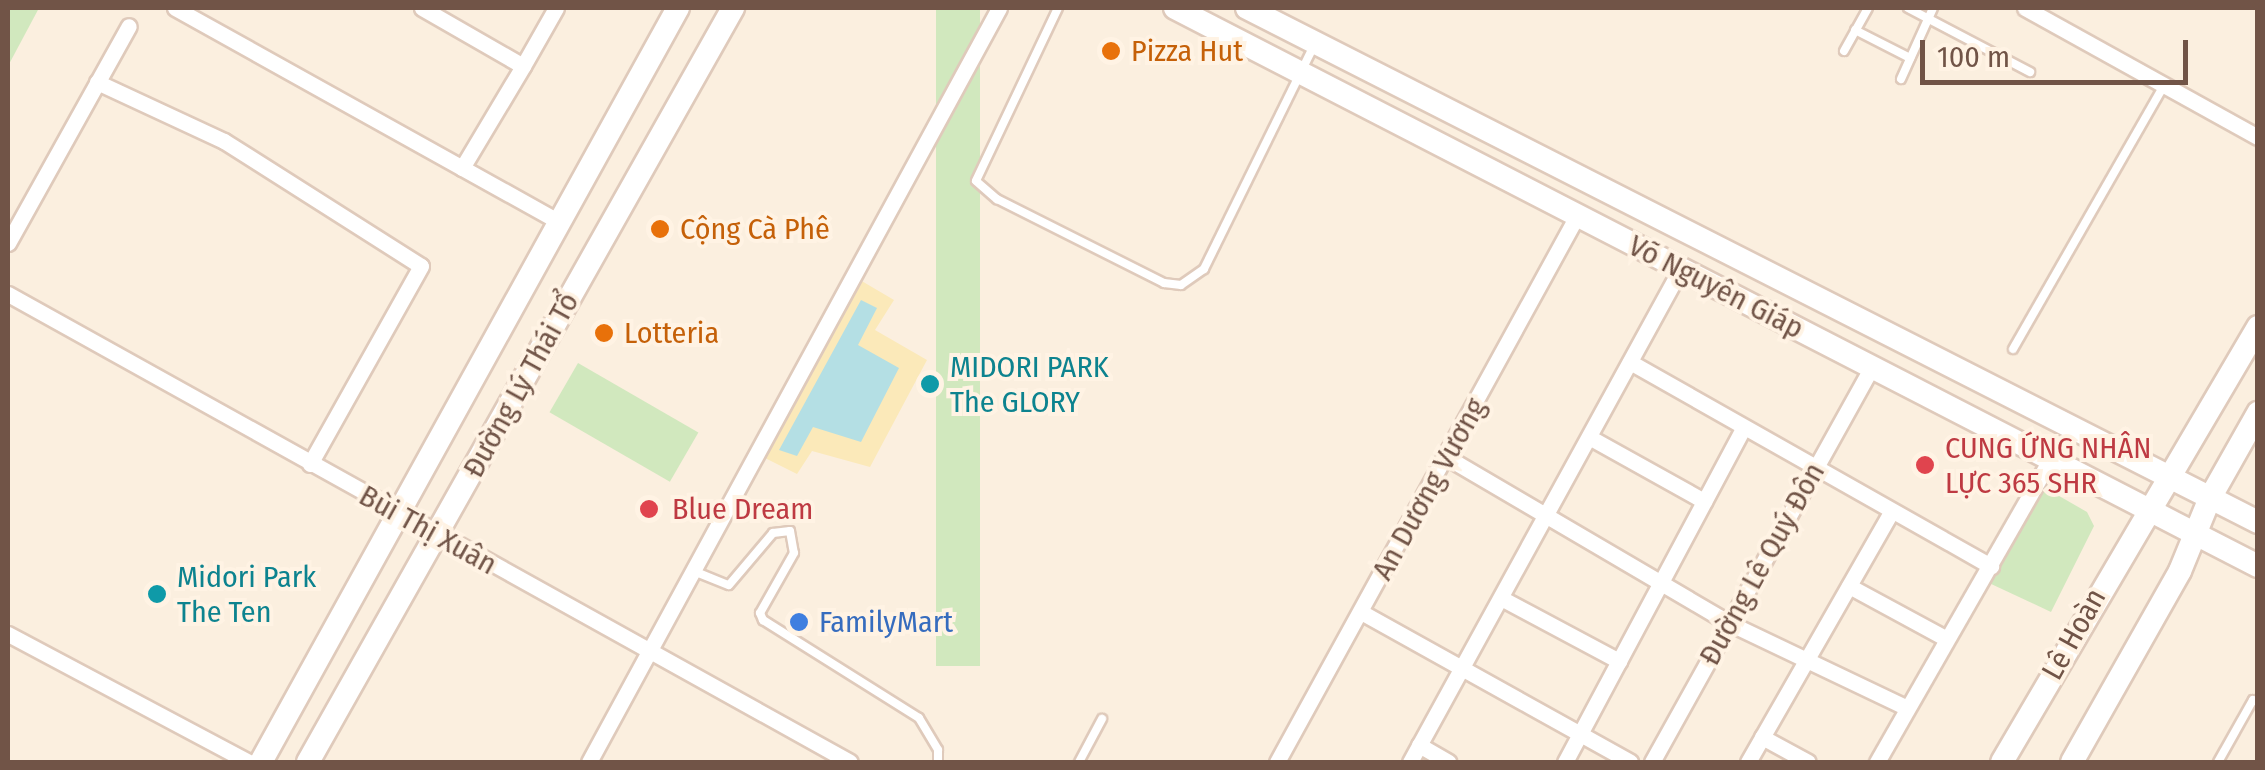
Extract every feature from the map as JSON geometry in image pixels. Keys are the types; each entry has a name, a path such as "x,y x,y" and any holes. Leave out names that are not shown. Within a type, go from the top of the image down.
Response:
{"street":[{"path":"175,8 560,222"},
{"path":"422,8 523,66"},
{"path":"462,168 556,8"},
{"name":"Đường Lý Thái Tổ","path":"261,762 678,8"},
{"name":"Đường Lý Thái Tổ","path":"308,762 733,8"},
{"path":"589,762 696,572 998,8"},
{"name":"Võ Nguyên Giáp","path":"1175,8 2258,566"},
{"name":"Võ Nguyên Giáp","path":"1247,8 2258,522"},
{"path":"2025,8 2258,136"},
{"path":"8,243 129,26"},
{"path":"98,82 224,141 421,266 310,464"},
{"name":"An Dương Vương","path":"1277,762 1448,458 1578,214"},
{"path":"1410,762 1547,520 1680,270"},
{"name":"Bùi Thị Xuân","path":"8,294 436,536 850,762"},
{"name":"Lê Hoàn","path":"2002,762 2258,327"},
{"path":"1630,362 1742,430 1990,566"},
{"name":"Đường Lê Quý Đôn","path":"1652,762 1872,366"},
{"name":"Lê Hoàn","path":"2072,762 2198,536 2210,498 2258,413"},
{"path":"1565,762 1742,430"},
{"path":"1588,437 1704,501"},
{"path":"1877,762 2052,457"},
{"path":"1448,458 1547,520 1730,623 1908,708"},
{"path":"1748,762 1891,512"},
{"path":"1849,586 1947,639"},
{"path":"1501,598 1619,660"},
{"path":"1361,612 1630,762"},
{"path":"8,634 249,762"},
{"path":"1762,737 1808,762"},
{"path":"1419,745 1448,762"}],"lane":[{"path":"1058,8 976,181 996,199 1164,284 1181,285 1204,269 1315,43"},
{"path":"1844,51 1868,8"},
{"path":"1908,8 2030,72"},
{"path":"1901,79 1933,8"},
{"path":"1855,30 1910,58"},
{"path":"2013,350 2164,84"},
{"path":"696,572 729,586 774,533 790,531 794,554 760,612 763,620 919,718 938,750 938,762"},
{"path":"2218,762 2253,700 2258,702"},
{"path":"1079,762 1102,720"}],"green space":[{"path":"8,8 39,8 8,66"},
{"path":"936,8 980,8 980,666 936,666"},
{"path":"578,363 698,432 670,482 550,412"},
{"path":"2040,485 2087,512 2094,526 2051,612 1989,583"}],"sand":[{"path":"860,280 894,300 875,330 927,360 870,467 812,451 797,474 765,458"}],"water":[{"path":"861,300 877,308 858,345 899,368 861,442 813,427 797,456 779,450"}],"place":[{"name":"Pizza Hut","path":"1111,51"},
{"name":"Cộng Cà Phê","path":"660,229"},
{"name":"Lotteria","path":"604,333"},
{"name":"MIDORI PARK The GLORY","path":"930,384"},
{"name":"CUNG ỨNG NHÂN LỰC 365 SHR","path":"1925,465"},
{"name":"Blue Dream","path":"649,509"},
{"name":"Midori Park The Ten","path":"157,594"},
{"name":"FamilyMart","path":"799,622"}]}
